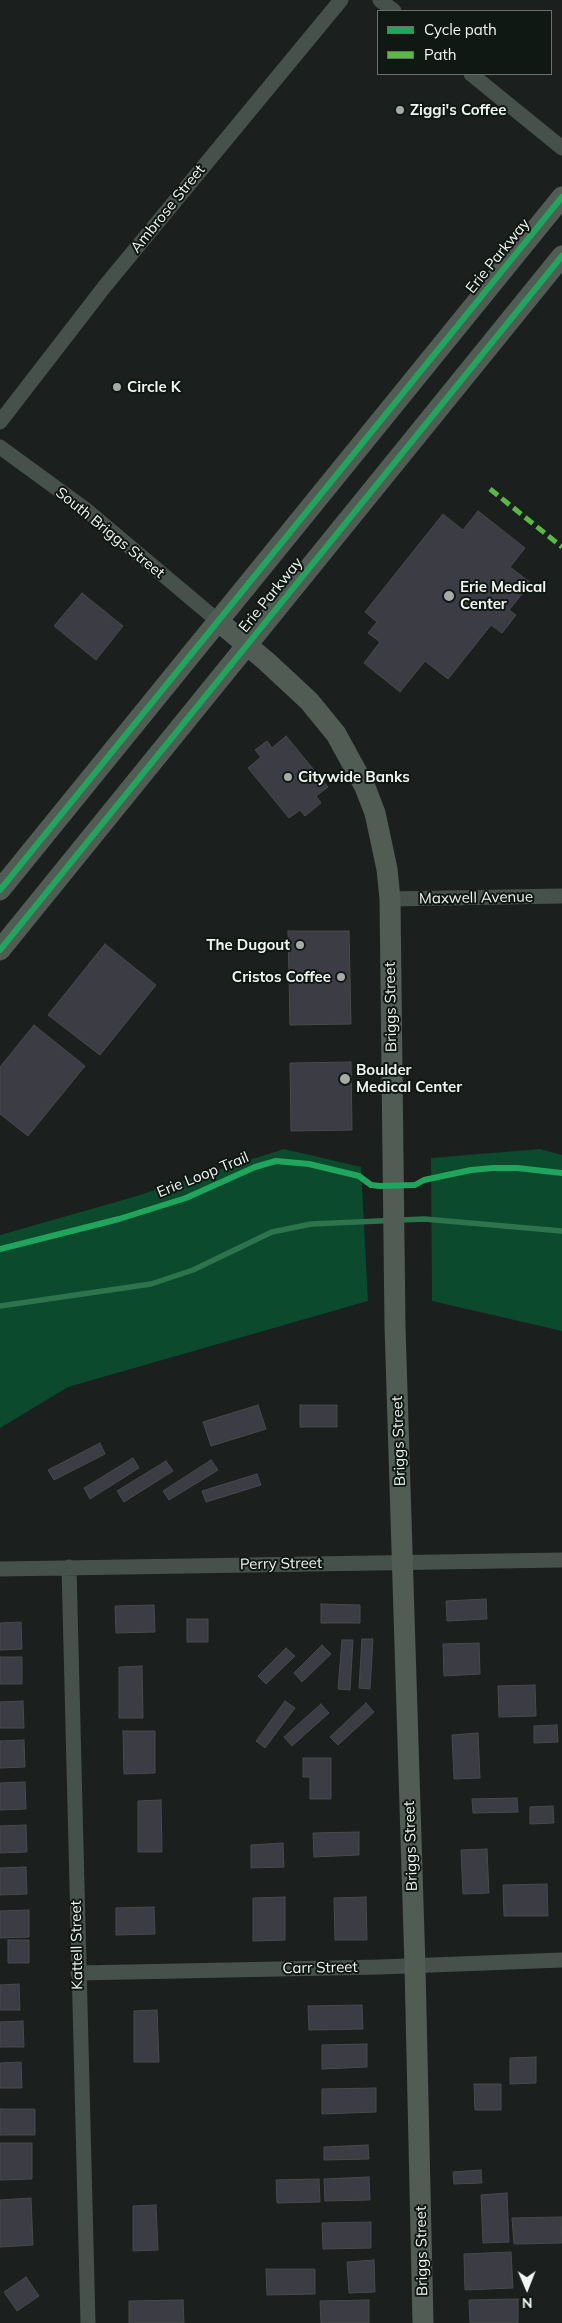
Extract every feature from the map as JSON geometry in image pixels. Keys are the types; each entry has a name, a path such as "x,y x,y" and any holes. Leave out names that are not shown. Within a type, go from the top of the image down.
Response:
{"main road":[{"name":"Erie Parkway","path":"0,890 562,197"},
{"name":"Erie Parkway","path":"0,950 562,256"},
{"name":"Briggs Street","path":"218,621 309,701 336,734 365,787 375,813 387,869 390,899 394,1249 415,1966 423,2323"}],"street":[{"name":"Ambrose Street","path":"0,422 105,286 341,0"},
{"path":"380,0 393,10"},
{"path":"472,75 562,148"},
{"name":"South Briggs Street","path":"0,447 85,509 218,621"},
{"name":"Maxwell Avenue","path":"390,899 562,896"},
{"name":"Perry Street","path":"0,1569 562,1560"},
{"name":"Kattell Street","path":"69,1567 88,2323"},
{"name":"Carr Street","path":"78,1973 415,1966 562,1960"}],"green space":[{"path":"284,1149 361,1167 368,1301 68,1387 0,1428 0,1235 130,1198"},
{"path":"540,1149 562,1155 562,1331 432,1301 431,1158"}],"building":[{"name":"Erie Medical Center","path":"478,511 525,548 510,567 531,583 509,610 516,615 502,633 491,625 448,679 425,661 400,692 364,663 380,642 368,633 377,622 365,612 443,514 463,530"},
{"path":"82,593 123,626 96,660 54,626"},
{"name":"Citywide Banks","path":"286,736 328,787 316,796 321,803 305,816 300,810 289,818 248,768 261,757 255,750 267,741 272,748"},
{"path":"288,931 349,931 351,1024 290,1025"},
{"path":"105,944 156,985 100,1055 48,1015"},
{"path":"34,1025 85,1066 28,1136 0,1114 0,1067"},
{"path":"351,1062 352,1130 291,1131 290,1063"},
{"path":"258,1405 266,1429 211,1446 203,1422"},
{"path":"300,1405 337,1405 337,1427 300,1427"},
{"path":"100,1443 105,1454 54,1480 48,1470"},
{"path":"133,1458 139,1468 90,1499 84,1488"},
{"path":"211,1460 218,1470 169,1500 163,1491"},
{"path":"166,1461 173,1471 124,1502 117,1491"},
{"path":"257,1474 261,1485 206,1502 202,1491"},
{"path":"486,1599 487,1619 447,1621 446,1601"},
{"path":"321,1604 360,1605 360,1623 321,1623"},
{"path":"154,1605 155,1632 116,1633 115,1606"},
{"path":"187,1619 208,1619 208,1642 187,1642"},
{"path":"21,1622 22,1649 0,1650 0,1623"},
{"path":"362,1639 373,1639 370,1689 359,1688"},
{"path":"342,1640 353,1640 350,1690 338,1689"},
{"path":"479,1643 480,1674 444,1676 443,1644"},
{"path":"322,1645 331,1654 302,1682 294,1673"},
{"path":"286,1648 295,1656 266,1684 258,1676"},
{"path":"0,1657 22,1657 22,1684 0,1684"},
{"path":"142,1666 143,1718 119,1718 119,1667"},
{"path":"535,1685 536,1716 499,1717 498,1686"},
{"path":"23,1701 24,1728 0,1728 0,1702"},
{"path":"285,1701 295,1708 265,1748 256,1741"},
{"path":"366,1703 374,1712 338,1745 330,1737"},
{"path":"321,1704 329,1713 292,1746 284,1737"},
{"path":"557,1725 558,1742 534,1743 534,1726"},
{"path":"123,1731 155,1731 155,1773 124,1774"},
{"path":"478,1733 480,1778 454,1779 452,1735"},
{"path":"24,1740 25,1767 0,1768 0,1741"},
{"path":"303,1758 331,1758 331,1799 310,1799 310,1777 303,1777"},
{"path":"25,1782 26,1809 0,1810 0,1783"},
{"path":"517,1798 518,1812 473,1813 472,1799"},
{"path":"161,1800 162,1852 138,1852 138,1801"},
{"path":"553,1806 554,1823 530,1824 530,1807"},
{"path":"26,1825 27,1852 0,1853 0,1826"},
{"path":"359,1832 359,1855 314,1857 313,1833"},
{"path":"283,1843 284,1867 251,1868 251,1845"},
{"path":"487,1849 489,1893 463,1894 461,1850"},
{"path":"26,1867 27,1894 0,1895 0,1868"},
{"path":"547,1884 548,1916 504,1916 503,1885"},
{"path":"285,1897 285,1940 253,1941 253,1898"},
{"path":"366,1897 367,1940 335,1940 334,1898"},
{"path":"154,1907 155,1934 116,1935 116,1908"},
{"path":"29,1910 29,1937 0,1938 0,1911"},
{"path":"8,1940 29,1940 29,1963 8,1963"},
{"path":"19,1984 20,2010 0,2010 0,1985"},
{"path":"362,2005 363,2029 309,2030 308,2006"},
{"path":"157,2010 159,2062 134,2062 134,2011"},
{"path":"23,2021 24,2047 0,2047 0,2022"},
{"path":"367,2044 367,2067 322,2069 322,2045"},
{"path":"536,2057 536,2083 510,2084 510,2058"},
{"path":"21,2062 22,2088 0,2088 0,2063"},
{"path":"474,2084 501,2084 501,2110 475,2110"},
{"path":"376,2088 376,2112 322,2114 322,2089"},
{"path":"0,2109 35,2109 35,2135 0,2135"},
{"path":"0,2143 32,2143 32,2179 0,2180"},
{"path":"368,2145 369,2159 324,2160 324,2147"},
{"path":"481,2170 482,2183 454,2184 453,2172"},
{"path":"369,2177 370,2200 325,2201 324,2179"},
{"path":"319,2179 320,2202 277,2203 276,2180"},
{"path":"507,2193 509,2242 483,2243 481,2195"},
{"path":"31,2198 33,2245 0,2247 0,2200"},
{"path":"156,2205 158,2250 133,2251 133,2206"},
{"path":"561,2217 562,2243 514,2244 512,2218"},
{"path":"371,2222 371,2248 323,2249 322,2223"},
{"path":"511,2252 513,2288 465,2290 464,2254"},
{"path":"374,2260 375,2292 349,2293 347,2262"},
{"path":"266,2269 315,2269 315,2294 267,2295"},
{"path":"26,2277 39,2296 17,2311 4,2292"},
{"path":"518,2299 518,2323 470,2323 469,2300"},
{"path":"183,2300 184,2323 129,2323 129,2301"},
{"path":"369,2300 369,2323 321,2323 320,2301"}],"waterway":[{"path":"0,1306 151,1284 193,1270 272,1232 311,1224 424,1219 562,1231"}],"marked path":[{"path":"490,489 562,547"}],"cycle path":[{"path":"0,890 562,197"},
{"path":"0,950 562,256"},
{"name":"Erie Loop Trail","path":"0,1249 119,1219 186,1198 255,1167 276,1161 309,1164 359,1176 371,1185 380,1186 415,1185 424,1180 471,1170 493,1168 517,1168 562,1173"}],"place":[{"name":"Ziggi's Coffee","path":"400,110"},
{"name":"Circle K","path":"117,387"},
{"name":"Erie Medical Center","path":"449,596"},
{"name":"Citywide Banks","path":"288,777"},
{"name":"The Dugout","path":"300,945"},
{"name":"Cristos Coffee","path":"341,977"},
{"name":"Boulder Medical Center","path":"345,1079"}]}
